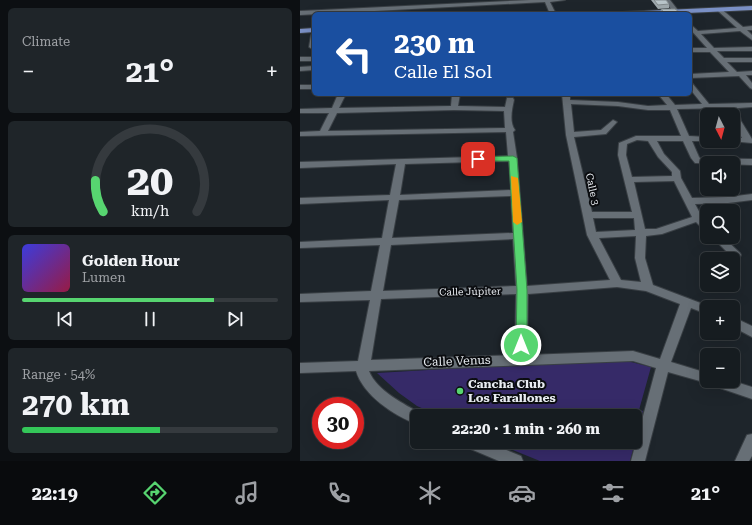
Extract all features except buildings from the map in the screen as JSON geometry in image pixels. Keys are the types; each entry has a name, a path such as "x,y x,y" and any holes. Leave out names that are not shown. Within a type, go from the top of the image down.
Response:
{"main road":[{"path":"691,12 752,8"},
{"path":"300,31 312,30"}],"street":[{"path":"408,0 408,11"},
{"path":"547,0 552,12"},
{"path":"370,12 408,11 562,0"},
{"path":"667,0 676,12"},
{"path":"720,10 752,38"},
{"path":"300,13 312,13"},
{"path":"692,28 752,87"},
{"path":"697,33 752,28"},
{"path":"692,50 752,49"},
{"path":"300,59 312,59"},
{"path":"723,60 752,60"},
{"path":"300,69 312,68"},
{"path":"692,76 752,73"},
{"path":"300,87 312,87"},
{"path":"692,87 707,106"},
{"path":"323,134 341,96"},
{"path":"454,108 456,96"},
{"path":"663,96 672,108 695,158 698,161 752,162"},
{"path":"566,98 648,108 752,105"},
{"name":"Calle 3","path":"566,98 570,135 592,235 617,283"},
{"path":"510,100 508,109 516,194 522,290 521,359"},
{"path":"734,105 737,121 750,141"},
{"path":"300,111 454,108 508,109"},
{"path":"570,135 603,132 613,122"},
{"path":"300,134 510,130"},
{"path":"648,287 640,258 638,215 622,155 623,143 636,138 700,139"},
{"path":"592,235 658,232 698,218 677,178 676,171 661,154 651,138"},
{"path":"740,140 750,141"},
{"path":"300,165 513,158"},
{"path":"401,162 362,372 370,384 395,404 410,414"},
{"path":"629,180 677,178"},
{"path":"300,201 516,194"},
{"path":"689,201 728,200 752,197"},
{"path":"587,215 638,215"},
{"path":"300,245 518,236"},
{"path":"724,244 732,252"},
{"name":"Calle Júpiter","path":"300,298 377,294 522,290 617,283 648,287 700,307"},
{"path":"638,461 664,364 687,302"},
{"path":"740,325 752,332"},
{"name":"Calle Venus","path":"300,368 633,356 700,376"},
{"path":"737,388 752,393"},
{"path":"742,461 752,440"},
{"path":"488,449 516,461"}],"shaded area":[{"path":"602,360 603,362 627,361 651,367 639,409 424,409 417,406 399,393 377,373 445,369 446,366"},
{"path":"510,449 633,449 630,461 540,461"}],"slow traffic":[{"path":"514,178 517,222"}],"place":[{"name":"Cancha Club Los Farallones","path":"460,391"}],"route":[{"path":"478,159 513,158 522,290 521,345"}]}
